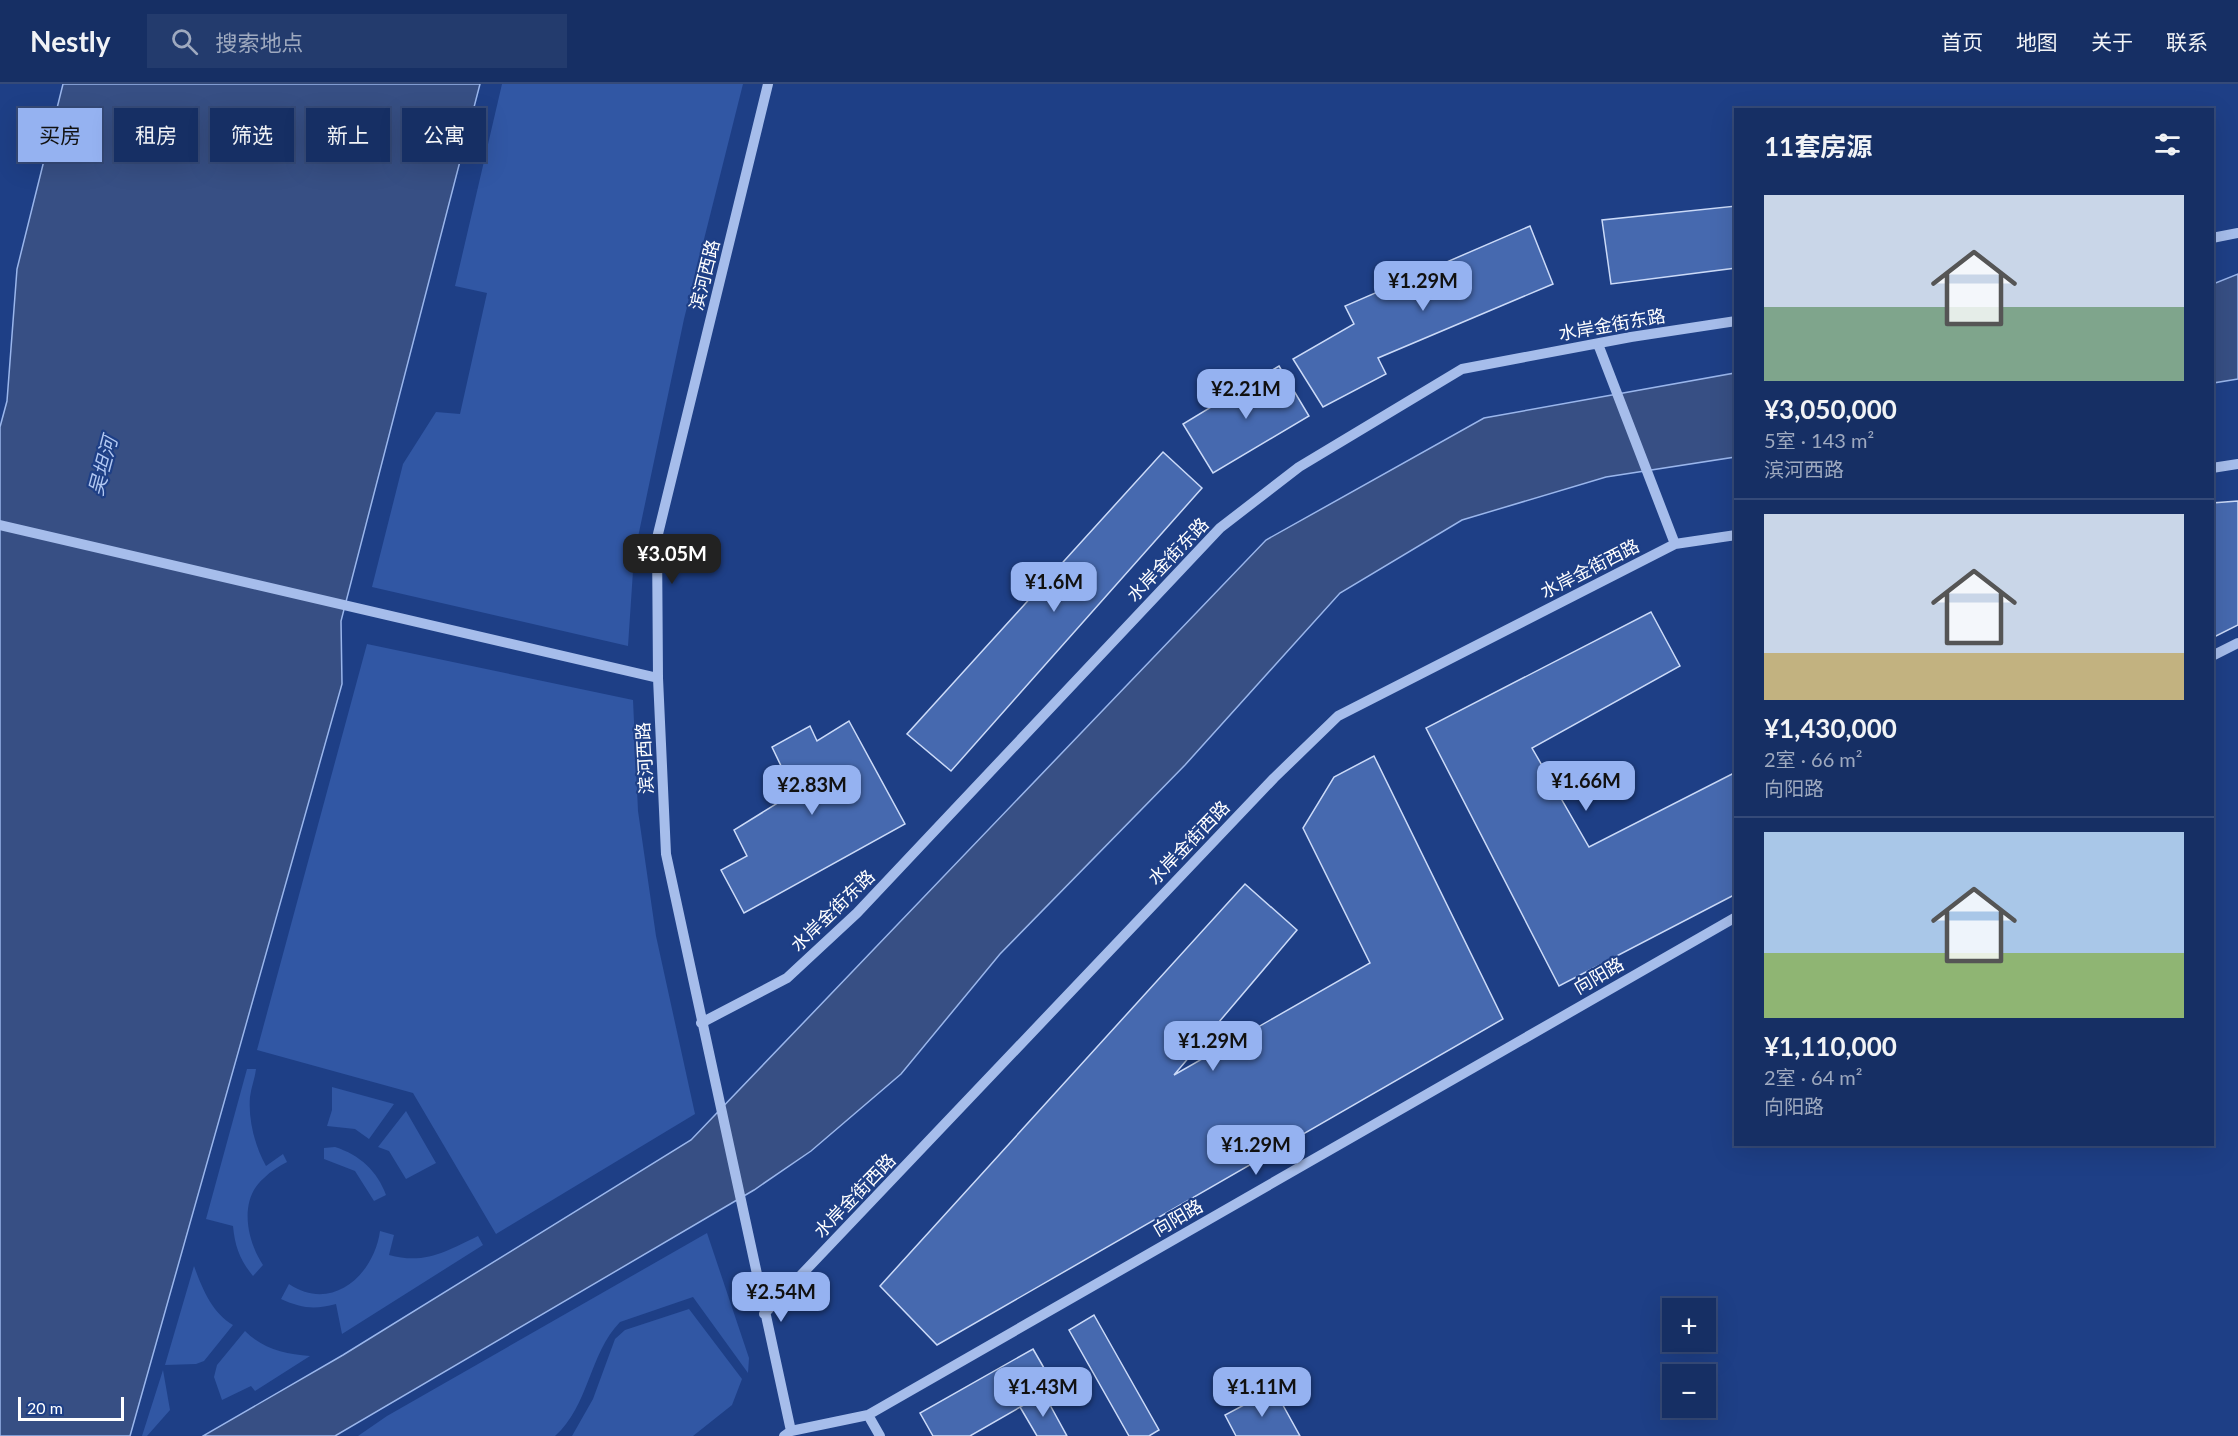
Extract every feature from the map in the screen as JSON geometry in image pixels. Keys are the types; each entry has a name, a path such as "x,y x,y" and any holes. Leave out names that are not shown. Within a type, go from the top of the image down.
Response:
{"street":[{"name":"滨河西路","path":"768,84 657,538 658,678 666,854 764,1314 787,1434"},
{"path":"2214,238 2238,233"},
{"name":"水岸金街东路","path":"701,1023 787,978 849,921 1220,528 1299,467 1462,369 1734,321"},
{"path":"1598,344 1675,544"},
{"path":"2214,468 2238,464"},
{"path":"0,525 658,678"},
{"name":"水岸金街西路","path":"764,1314 1266,787 1338,716 1675,544 1734,535"},
{"path":"2214,655 2238,643"},
{"name":"向阳路","path":"787,1434 868,1415 1734,918"},
{"path":"868,1415 880,1436"}],"shaded area":[{"path":"502,84 743,84 684,319 634,556 628,646 372,587 403,464 436,412 460,414 487,293 455,286 484,162 486,162 486,153"},
{"path":"367,644 633,700 638,811 656,936 695,1114 496,1234 413,1093 257,1050"},
{"path":"247,1069 256,1069 250,1097 250,1114 253,1133 262,1158 266,1166 283,1154 287,1162 264,1178 256,1187 251,1198 248,1209 249,1233 263,1265 253,1276 239,1253 233,1226 206,1219"},
{"path":"332,1087 394,1104 369,1139 355,1129 327,1126 332,1110"},
{"path":"406,1111 436,1163 406,1179 389,1151 378,1147"},
{"path":"335,1147 360,1159 378,1178 386,1195 374,1201 355,1171 324,1159 324,1148"},
{"path":"380,1231 394,1235 389,1255 402,1258 435,1255 478,1236 483,1245 342,1334 336,1304 308,1307 281,1299 289,1284 305,1292 321,1294 335,1292 348,1285 360,1275 369,1262"},
{"path":"707,1233 749,1358 748,1373 693,1297 620,1322 602,1349 575,1410 555,1436 358,1436 387,1416"},
{"path":"194,1266 204,1291 214,1307 233,1325 204,1361 196,1364 165,1365"},
{"path":"689,1309 742,1379 732,1405 693,1436 572,1436 593,1399 615,1339 625,1330"},
{"path":"245,1331 259,1342 275,1350 310,1356 255,1391 251,1386 222,1400 214,1377 217,1365"},
{"path":"163,1370 170,1410 147,1436 142,1436"}],"water":[{"name":"吴坦河","path":"63,84 480,84 474,108 402,108 402,162 460,162 341,621 342,684 130,1436 0,1436 0,427 7,401 17,269 44,162 102,162 102,108 57,108"},
{"path":"2238,274 2238,379 2214,383 2214,284"},
{"path":"1734,373 1734,457 1606,477 1462,520 1340,593 1185,765 1000,954 901,1074 811,1151 754,1190 335,1436 203,1436 343,1355 691,1140 1266,540 1484,418"}],"building":[{"path":"1734,206 1734,268 1611,284 1602,220"},
{"path":"1530,226 1553,284 1378,358 1386,374 1323,407 1293,359 1354,324 1345,306"},
{"path":"1279,366 1309,416 1213,473 1183,424"},
{"path":"1163,452 1202,488 951,771 907,734"},
{"path":"2238,501 2238,625 2214,637 2214,503"},
{"path":"1651,612 1680,666 1532,748 1589,847 1734,773 1734,895 1559,986 1426,728"},
{"path":"849,721 905,824 744,913 721,870 747,856 734,830 794,793 772,747 810,726 817,741"},
{"path":"1374,756 1503,1019 937,1345 880,1286 1245,884 1297,930 1174,1075 1370,963 1303,828 1334,777"},
{"path":"1094,1315 1159,1430 1149,1436 1129,1436 1069,1330"},
{"path":"1033,1349 1055,1387 970,1436 933,1436 920,1413"},
{"path":"1274,1389 1300,1436 1236,1436 1225,1415"},
{"path":"1044,1394 1067,1436 1037,1436 1020,1407"}]}
